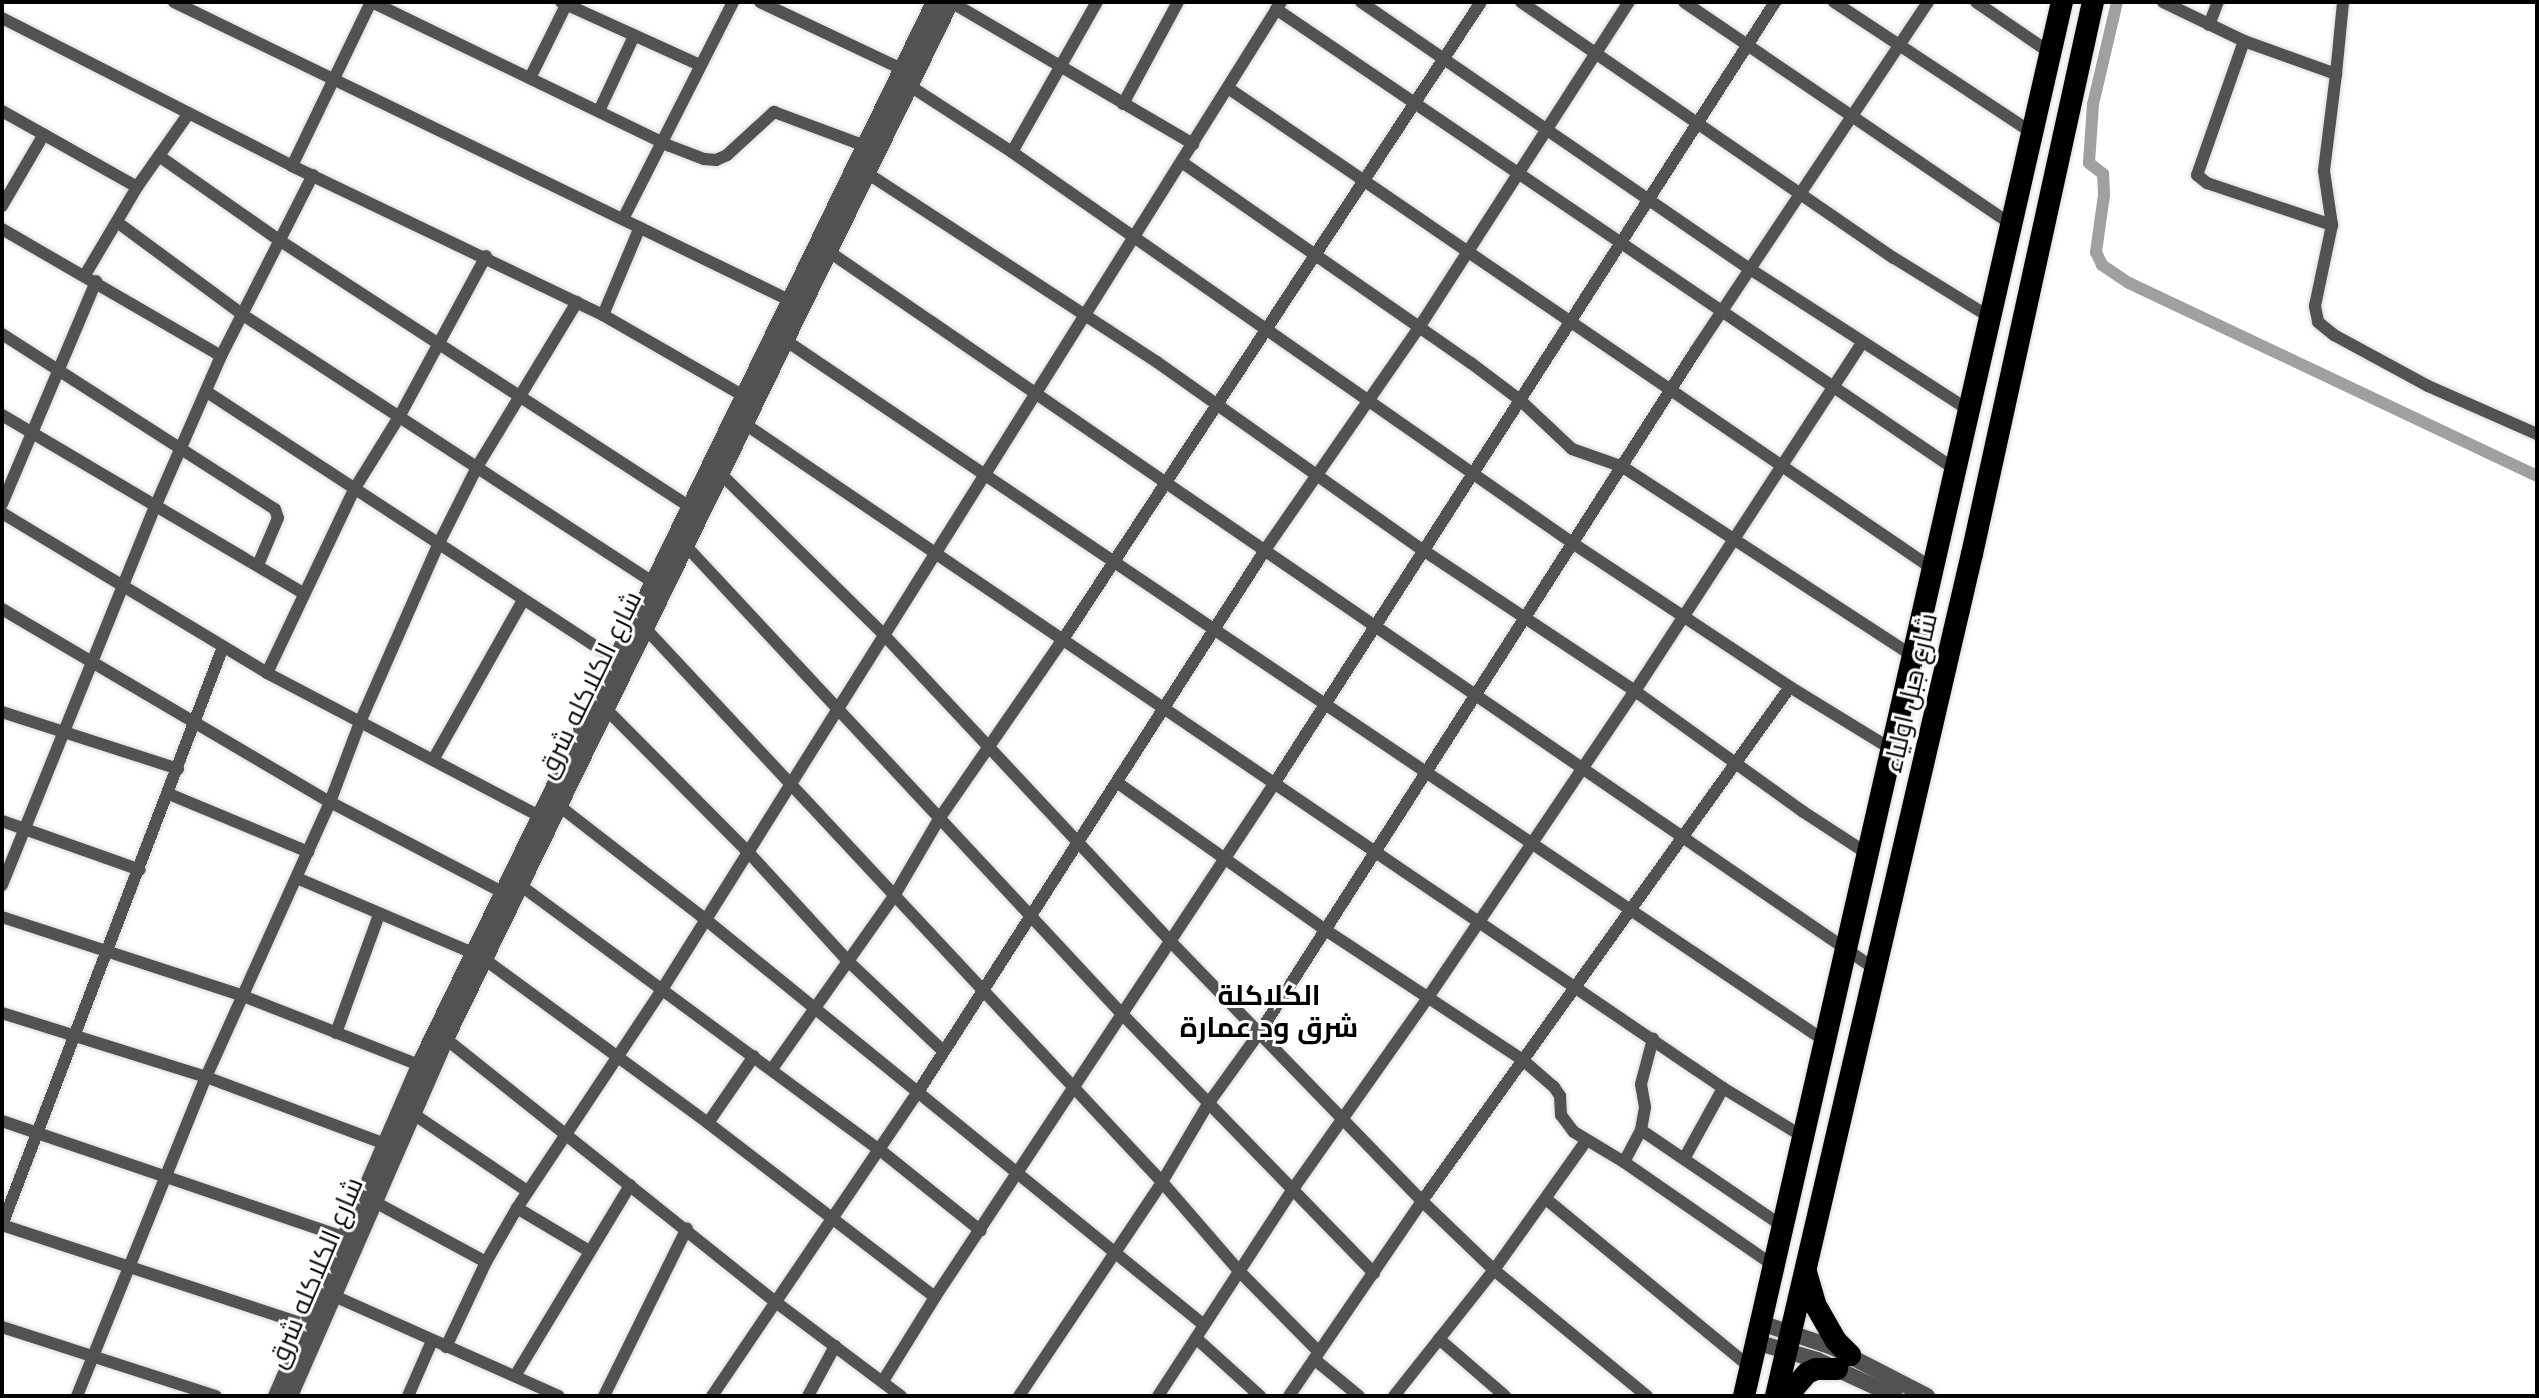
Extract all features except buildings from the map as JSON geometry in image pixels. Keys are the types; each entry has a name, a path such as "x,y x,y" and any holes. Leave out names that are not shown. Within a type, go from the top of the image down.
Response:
{"highway":[{"name":"شارع جبل اولياء","path":"1750,1367 2062,2"},
{"name":"شارع جبل اولياء","path":"1776,1396 1941,688 2093,2"},
{"path":"1911,667 1941,688"},
{"path":"1787,1396 1807,1373 1843,1362 1836,1341 1816,1306 1805,1269"},
{"path":"1744,1396 1750,1367"}],"street":[{"path":"174,2 789,300"},
{"path":"292,166 371,2 704,159 716,160 727,155 769,113 781,112 865,146"},
{"path":"623,219 733,2"},
{"path":"760,2 902,69"},
{"name":"شارع الكلاكله شرق","path":"276,1396 419,1065 520,885 721,474 745,424 779,336 789,300 934,2"},
{"path":"951,2 1193,144"},
{"name":"شارع الكلاكله شرق","path":"290,1396 446,1039 502,892 744,396 828,251 951,2"},
{"path":"1012,152 1097,2"},
{"path":"1123,104 1178,2"},
{"path":"1361,2 1861,344 1970,411"},
{"path":"772,1069 894,896 939,819 1114,563 1215,403 1481,2"},
{"path":"1521,2 1894,258 1991,318"},
{"path":"712,1396 773,1300 880,1150 1216,631 1265,550 1369,403 1629,2"},
{"path":"1684,2 2012,225"},
{"path":"883,1381 1121,1013 1274,784 1775,2"},
{"path":"1834,2 2031,132"},
{"path":"1019,1396 1162,1182 1208,1104 1260,1032 1720,313 1928,2"},
{"path":"1976,2 2049,52"},
{"path":"2163,2 2244,41 2336,74"},
{"path":"2209,25 2218,2"},
{"path":"2343,2 2324,171 2332,225 2315,306 2318,322 2334,335 2428,386 2537,434"},
{"path":"530,78 563,3 700,65"},
{"path":"446,1347 486,1262 527,1191 566,1136 749,853 1035,390 1183,163 1278,5 1518,176 1956,470"},
{"path":"2,18 292,166 486,256 603,315 744,396"},
{"path":"599,111 634,36"},
{"path":"2244,41 2197,175 2207,183 2332,225"},
{"path":"910,86 1012,152 1574,544 1790,687 1893,750"},
{"path":"1228,88 1933,569"},
{"path":"2,111 137,187"},
{"path":"2,504 60,368 90,278 137,187 189,113"},
{"path":"2,206 44,134"},
{"path":"159,156 282,242 690,507"},
{"path":"1183,163 1420,326 1520,400 1572,449 1623,467 1734,540 1911,667"},
{"path":"867,173 1086,315 1868,854"},
{"path":"2,885 155,507 221,356 282,242 313,175"},
{"path":"117,222 243,315 653,582"},
{"path":"603,315 640,227"},
{"path":"2,229 221,356"},
{"path":"828,251 1035,390 1164,482 1875,969"},
{"path":"267,673 355,488 399,417 486,256"},
{"path":"77,1396 206,1077 297,878 360,722 439,543 477,467 577,302"},
{"path":"2,334 60,368 275,509 278,518 258,565"},
{"path":"779,336 1825,1041"},
{"path":"1158,1396 1293,1189 1429,996 1530,842 1635,691 1861,344"},
{"path":"207,392 615,659"},
{"path":"2,415 303,593"},
{"path":"745,424 1478,923 1723,1088 1802,1136"},
{"path":"721,474 884,635 1169,940 1422,1201 1494,1270 1647,1396"},
{"path":"2,513 267,673 539,816"},
{"path":"686,546 939,819 1033,914 1121,1013 1374,1273"},
{"path":"433,760 523,600"},
{"path":"2,609 330,802 502,892"},
{"path":"645,628 1162,1182 1317,1356 1359,1396"},
{"path":"223,647 2,1225 307,1325"},
{"path":"1289,1396 1422,1201 1790,687"},
{"path":"605,708 749,853 849,962 943,1051"},
{"path":"2,712 178,769"},
{"path":"1118,783 1324,929 1524,1061 1554,1087 1560,1096 1565,1122 1586,1141 1624,1162 1774,1266"},
{"path":"169,794 308,852"},
{"path":"558,805 705,919 1204,1325"},
{"path":"2,821 140,870"},
{"path":"297,878 479,956 708,1123 935,1297"},
{"path":"520,885 880,1150 981,1231"},
{"path":"336,1033 379,915"},
{"path":"2,917 243,996 419,1065"},
{"path":"2,1013 206,1077 385,1144"},
{"path":"446,1039 687,1228 773,1300 901,1396"},
{"path":"1624,1162 1641,1130 1645,1107 1641,1084 1653,1039"},
{"path":"708,1123 754,1056"},
{"path":"1684,1159 1723,1088"},
{"path":"412,1113 527,1191"},
{"path":"2,1121 343,1237"},
{"path":"1641,1130 1782,1226"},
{"path":"1394,1396 1494,1270 1586,1141"},
{"path":"515,1376 630,1185"},
{"path":"1546,1199 1750,1367"},
{"path":"373,1201 486,1262"},
{"path":"517,1208 589,1251"},
{"path":"604,1396 687,1228"},
{"path":"332,1295 559,1396"},
{"path":"2,1327 216,1396"},
{"path":"1759,1332 1927,1396"},
{"path":"1197,1339 1260,1396"},
{"path":"1439,1339 1505,1396"},
{"path":"408,1396 432,1341"},
{"path":"808,1396 835,1346"},
{"path":"1843,1362 1895,1396"}],"waterway":[{"path":"2117,2 2093,104 2089,163 2103,174 2104,195 2096,252 2102,265 2129,283 2537,476"}],"district":[{"name":"الكلاكلة شرق ود عمارة","path":"1269,1012"}]}
